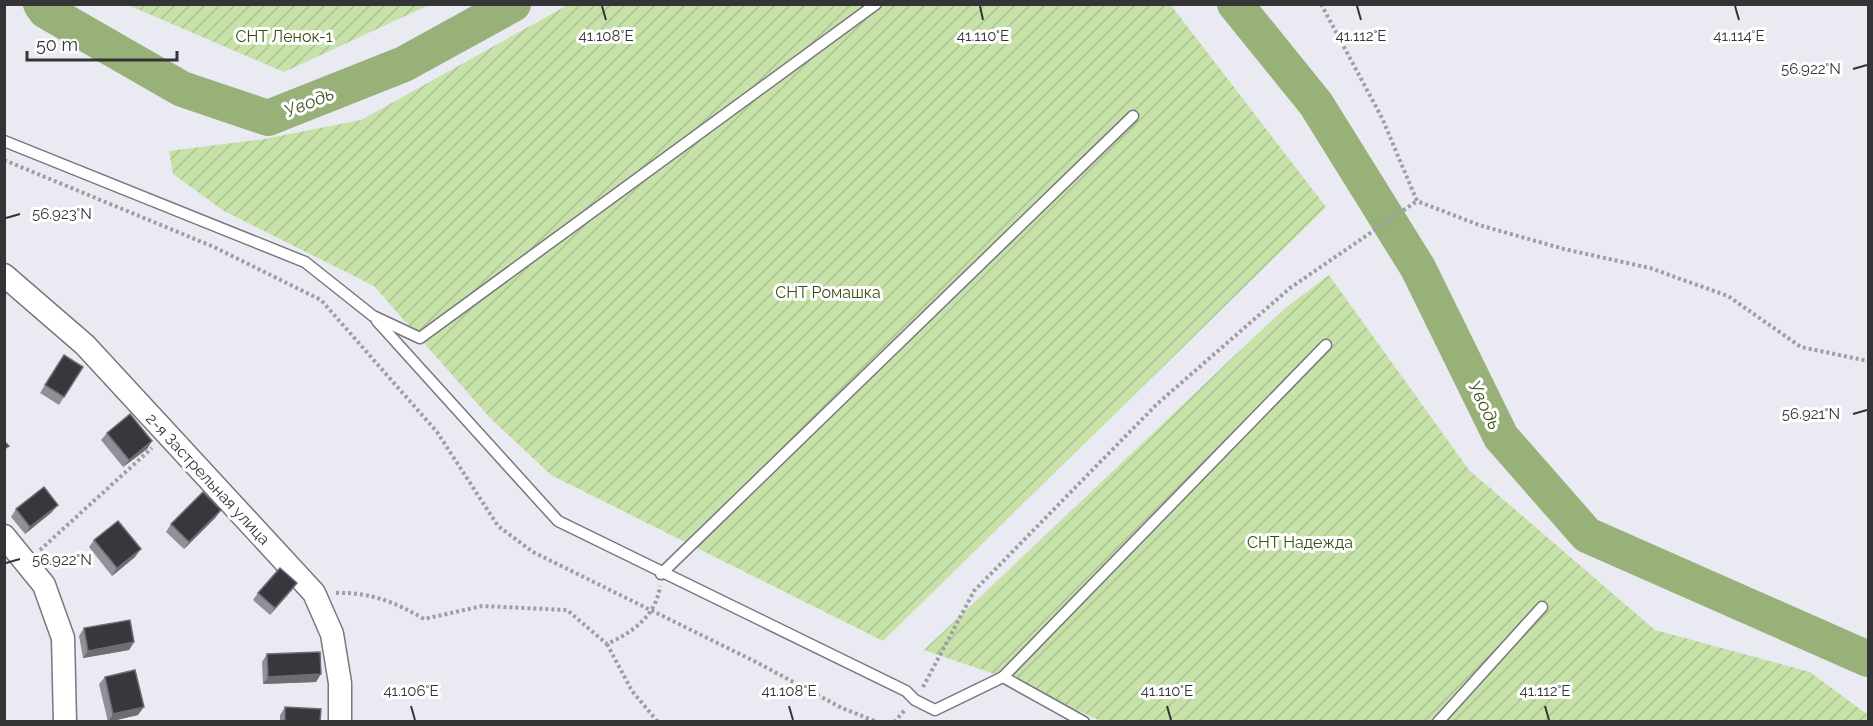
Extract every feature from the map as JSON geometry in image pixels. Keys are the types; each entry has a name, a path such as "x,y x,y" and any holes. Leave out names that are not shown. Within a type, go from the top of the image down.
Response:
{"street":[{"name":"2-я Застрельная улица","path":"4,275 85,345 314,593 332,634 340,683 340,722"},
{"path":"4,537 44,585 63,638 65,722"}],"lane":[{"path":"373,316 420,338 876,4"},
{"path":"662,574 1133,116"},
{"path":"4,141 305,262 373,316 558,521 662,574 906,691 915,700 935,710 1003,677 1326,345"},
{"path":"1438,722 1542,607"},
{"path":"1003,677 1084,722"}],"path":[{"path":"1321,4 1382,118 1417,201 1479,225 1564,249 1650,268 1728,296 1801,347 1869,362"},
{"path":"4,160 214,247 321,300 437,432 498,526 532,552 652,610 842,708 877,722"},
{"path":"915,700 974,591 1157,404 1290,288 1417,201"},
{"path":"26,562 167,434"},
{"path":"607,644 630,633 658,603 662,574"},
{"path":"314,593 357,592 393,601 424,619 482,606 567,610 607,644 632,690 658,722"}],"green space":[{"name":"СНТ Ромашка","path":"1170,4 1326,207 883,641 551,475 490,418 374,286 224,211 173,174 169,151 264,139 361,120 568,5"},
{"name":"СНТ Ленок-1","path":"128,5 429,5 284,72"},
{"name":"СНТ Надежда","path":"1329,275 1469,470 1655,630 1810,672 1868,715 1868,721 1101,721 1003,677 924,650 1284,309"}],"building":[{"path":"64,355 83,367 64,397 45,385"},
{"path":"130,414 152,441 129,460 107,433"},
{"path":"44,487 58,505 30,527 16,509"},
{"path":"203,492 221,510 189,542 171,524"},
{"path":"118,521 141,549 117,568 94,540"},
{"path":"280,568 297,583 275,608 258,593"},
{"path":"130,620 134,642 88,651 84,628"},
{"path":"320,652 321,674 268,677 267,654"},
{"path":"135,670 144,707 113,714 105,677"},
{"path":"285,707 321,709 320,722 285,722"}],"waterway":[{"name":"Уводь","path":"41,4 46,11 182,89 268,118 404,64 513,4"},
{"name":"Уводь","path":"1235,4 1316,104 1418,268 1501,437 1587,535 1868,659"}]}
